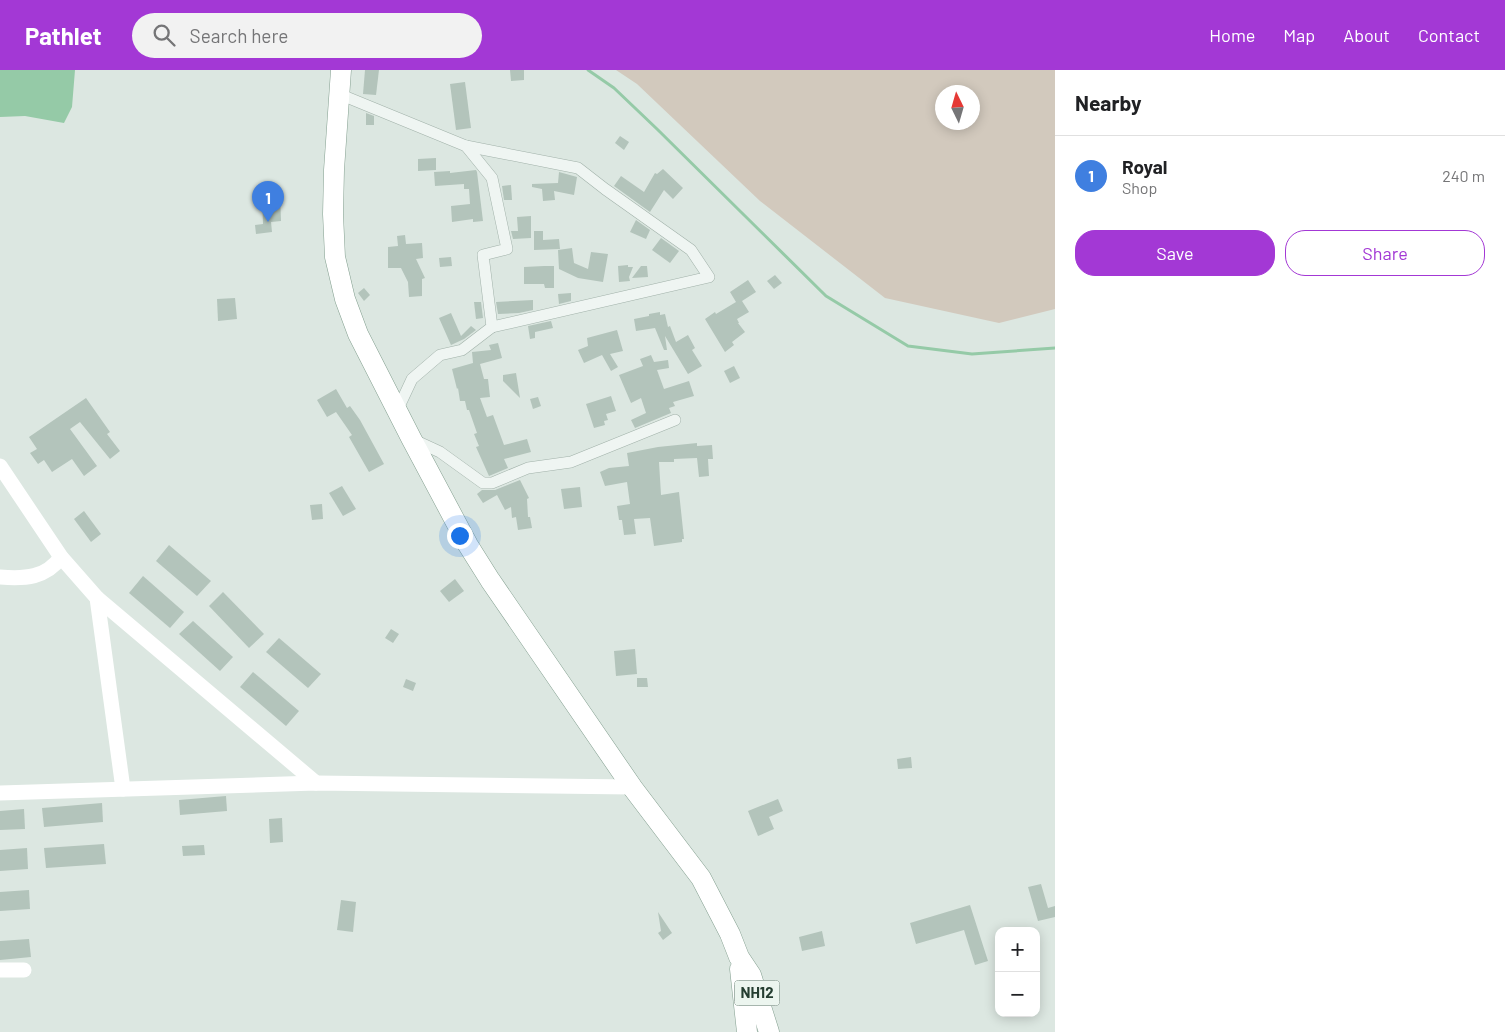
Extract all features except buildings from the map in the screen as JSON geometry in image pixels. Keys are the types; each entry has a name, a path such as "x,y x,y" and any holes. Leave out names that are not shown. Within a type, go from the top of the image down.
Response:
{"highway":[{"name":"NH12","path":"341,70 333,214 336,264 351,318 411,438 468,545 632,787 701,878 730,934 739,957 751,975 770,1032"},
{"name":"NH12","path":"739,957 747,1032"}],"street":[{"path":"339,94 466,146 578,168 691,250 710,277 492,327 462,350 440,355 412,379 398,411"},
{"path":"466,146 492,178 507,250 484,255 492,327"},
{"path":"411,438 440,452 483,483 492,483 528,468 571,462 675,420"},
{"path":"0,466 61,557 97,598 316,783"},
{"path":"0,577 16,579 46,572 61,557"},
{"path":"97,598 123,789"},
{"path":"0,793 316,783 632,787"},
{"path":"0,970 24,970"}],"shaded area":[{"path":"0,70 75,70 72,107 64,123 25,116 0,117"},
{"path":"616,70 1055,70 1055,309 999,323 885,298 760,201 637,84"}],"waterway":[{"path":"588,70 614,88 826,296 908,346 972,354 1055,348"}],"place":[{"name":"Royal","path":"268,222"}]}
